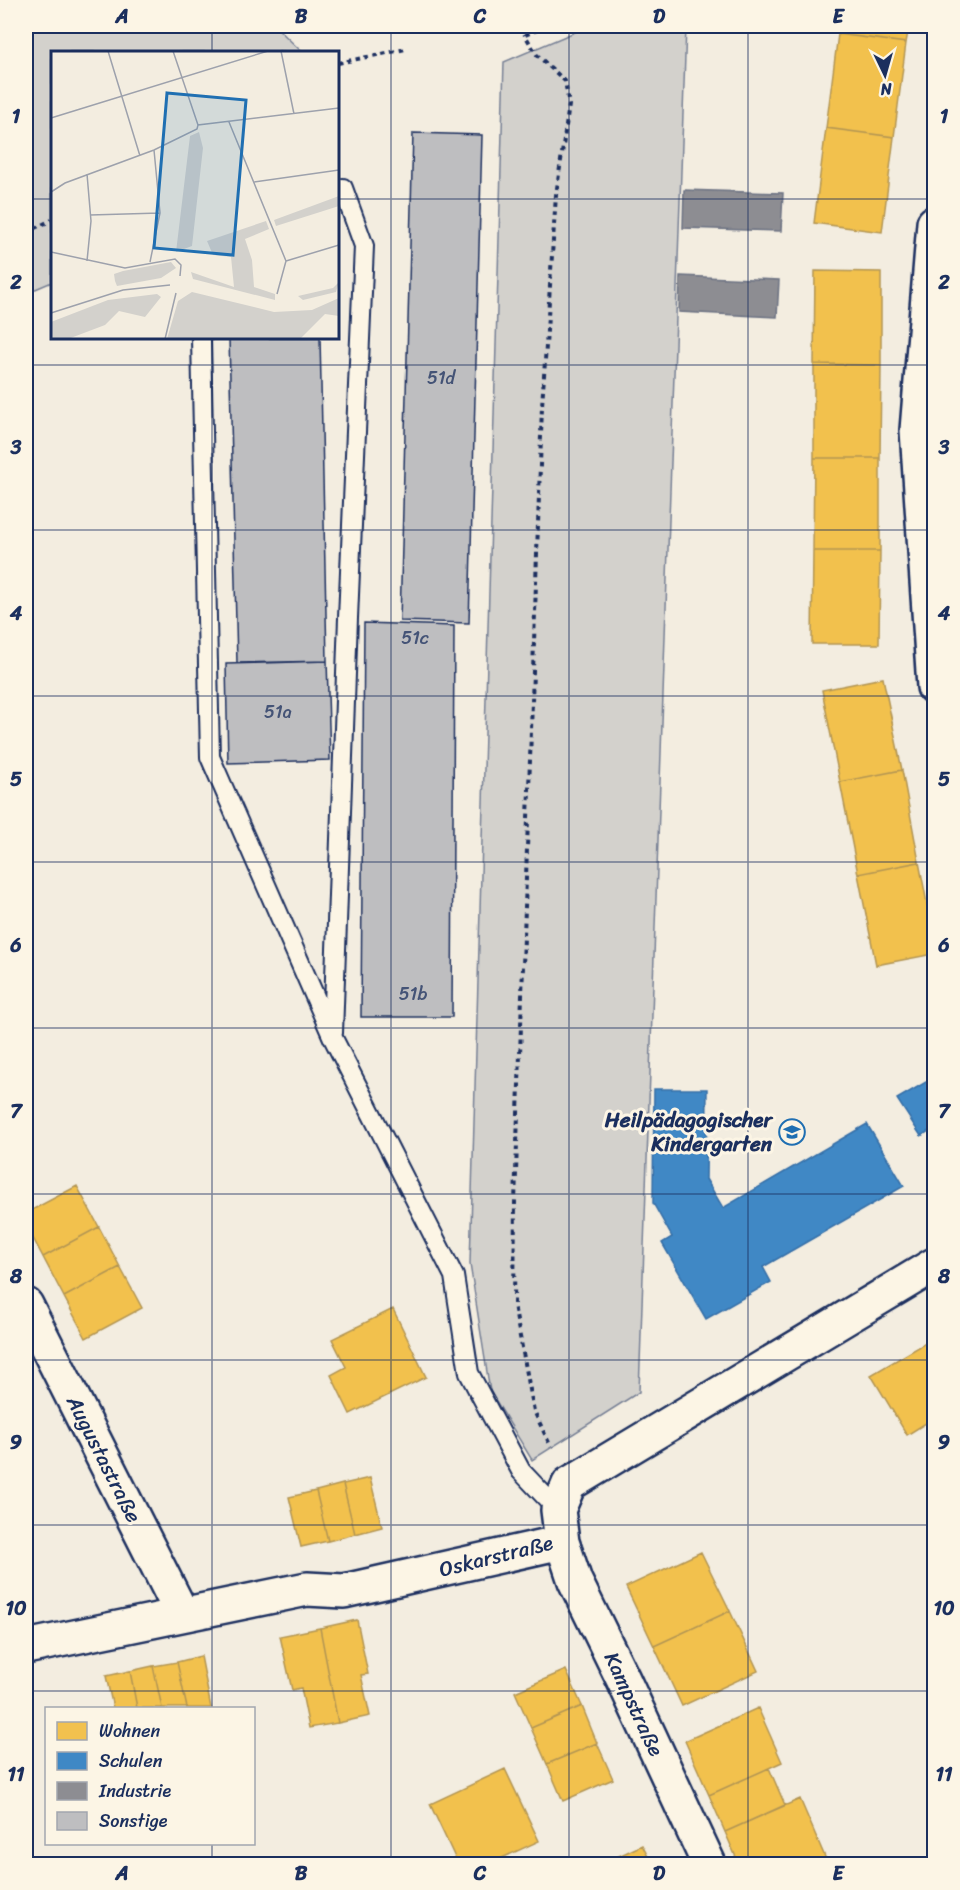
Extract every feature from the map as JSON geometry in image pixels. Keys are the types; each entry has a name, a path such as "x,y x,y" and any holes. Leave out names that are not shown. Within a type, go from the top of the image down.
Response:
{"street":[{"path":"934,223 926,429 934,687"},
{"path":"563,1497 934,1265"},
{"name":"Augustastraße","path":"26,1305 182,1614"},
{"name":"Oskarstraße","path":"26,1647 307,1588 344,1591 562,1542 563,1497"},
{"name":"Kampstraße","path":"562,1542 575,1581 709,1864"}],"lane":[{"path":"333,1038 348,606 364,246 343,189 339,191"},
{"path":"201,339 210,757 333,1038 454,1276 469,1373 521,1471 563,1497"}],"path":[{"path":"520,26 537,55 565,81 568,105 556,195 542,406 520,1012 514,1305 534,1411 563,1497"},
{"path":"525,35 546,26"},
{"path":"339,63 405,50"},
{"path":"26,232 51,220"}],"shaded area":[{"path":"26,26 275,26 301,51 51,51 51,282 26,293"},
{"path":"589,26 686,26 639,1392 532,1460 490,1391 470,1264 504,62"}],"building: Wohnen":[{"path":"839,26 909,26 906,43 838,34"},
{"path":"838,34 906,43 894,137 826,128"},
{"path":"826,128 894,137 882,232 814,223"},
{"path":"815,271 881,272 881,365 814,364"},
{"path":"814,364 881,365 880,458 814,458"},
{"path":"814,458 880,458 880,551 813,551"},
{"path":"813,551 880,551 879,644 812,644"},
{"path":"883,678 902,770 840,782 822,690"},
{"path":"902,770 919,862 858,874 840,782"},
{"path":"919,862 934,939 934,954 876,965 858,874"},
{"path":"77,1186 99,1227 43,1257 26,1225 26,1213"},
{"path":"99,1227 120,1267 64,1297 43,1257"},
{"path":"120,1267 142,1308 86,1338 64,1297"},
{"path":"393,1309 426,1377 350,1414 331,1375 346,1367 332,1339"},
{"path":"934,1338 934,1418 907,1435 871,1375"},
{"path":"370,1478 382,1527 355,1534 343,1484"},
{"path":"343,1484 355,1534 328,1541 316,1491"},
{"path":"316,1491 328,1541 301,1547 289,1497"},
{"path":"701,1552 730,1611 654,1646 626,1587"},
{"path":"730,1611 758,1671 682,1706 654,1646"},
{"path":"357,1620 368,1674 361,1675 370,1716 338,1723 320,1628"},
{"path":"320,1628 338,1723 309,1728 301,1688 292,1690 280,1636"},
{"path":"201,1656 211,1707 187,1707 177,1662"},
{"path":"177,1662 187,1707 162,1707 153,1666"},
{"path":"153,1666 162,1707 137,1707 130,1671"},
{"path":"566,1670 582,1706 531,1728 515,1692"},
{"path":"130,1671 137,1707 113,1707 106,1676"},
{"path":"582,1706 597,1743 547,1764 531,1728"},
{"path":"758,1708 782,1762 709,1795 685,1741"},
{"path":"597,1743 613,1779 563,1801 547,1764"},
{"path":"769,1768 785,1805 725,1832 709,1795"},
{"path":"505,1769 539,1841 489,1864 458,1864 430,1804"},
{"path":"800,1799 828,1864 739,1864 725,1832"},
{"path":"642,1845 652,1864 602,1864"}],"building: Schulen":[{"path":"931,1079 934,1085 934,1128 921,1136 897,1099"},
{"path":"654,1089 707,1089 706,1179 723,1208 867,1124 904,1186 763,1267 771,1282 706,1319 662,1243 672,1237 653,1203"}],"building: Industrie":[{"path":"684,190 783,193 781,231 683,228"},
{"path":"680,276 779,280 777,317 679,312"}],"building: Sonstige":[{"path":"413,133 482,135 469,623 400,621"},
{"path":"229,339 320,339 327,661 237,663"},
{"path":"364,623 454,626 452,1017 361,1017"},
{"path":"327,661 330,760 228,763 226,664"}],"place":[{"name":"Heilpädagogischer Kindergarten","path":"792,1132"}]}
